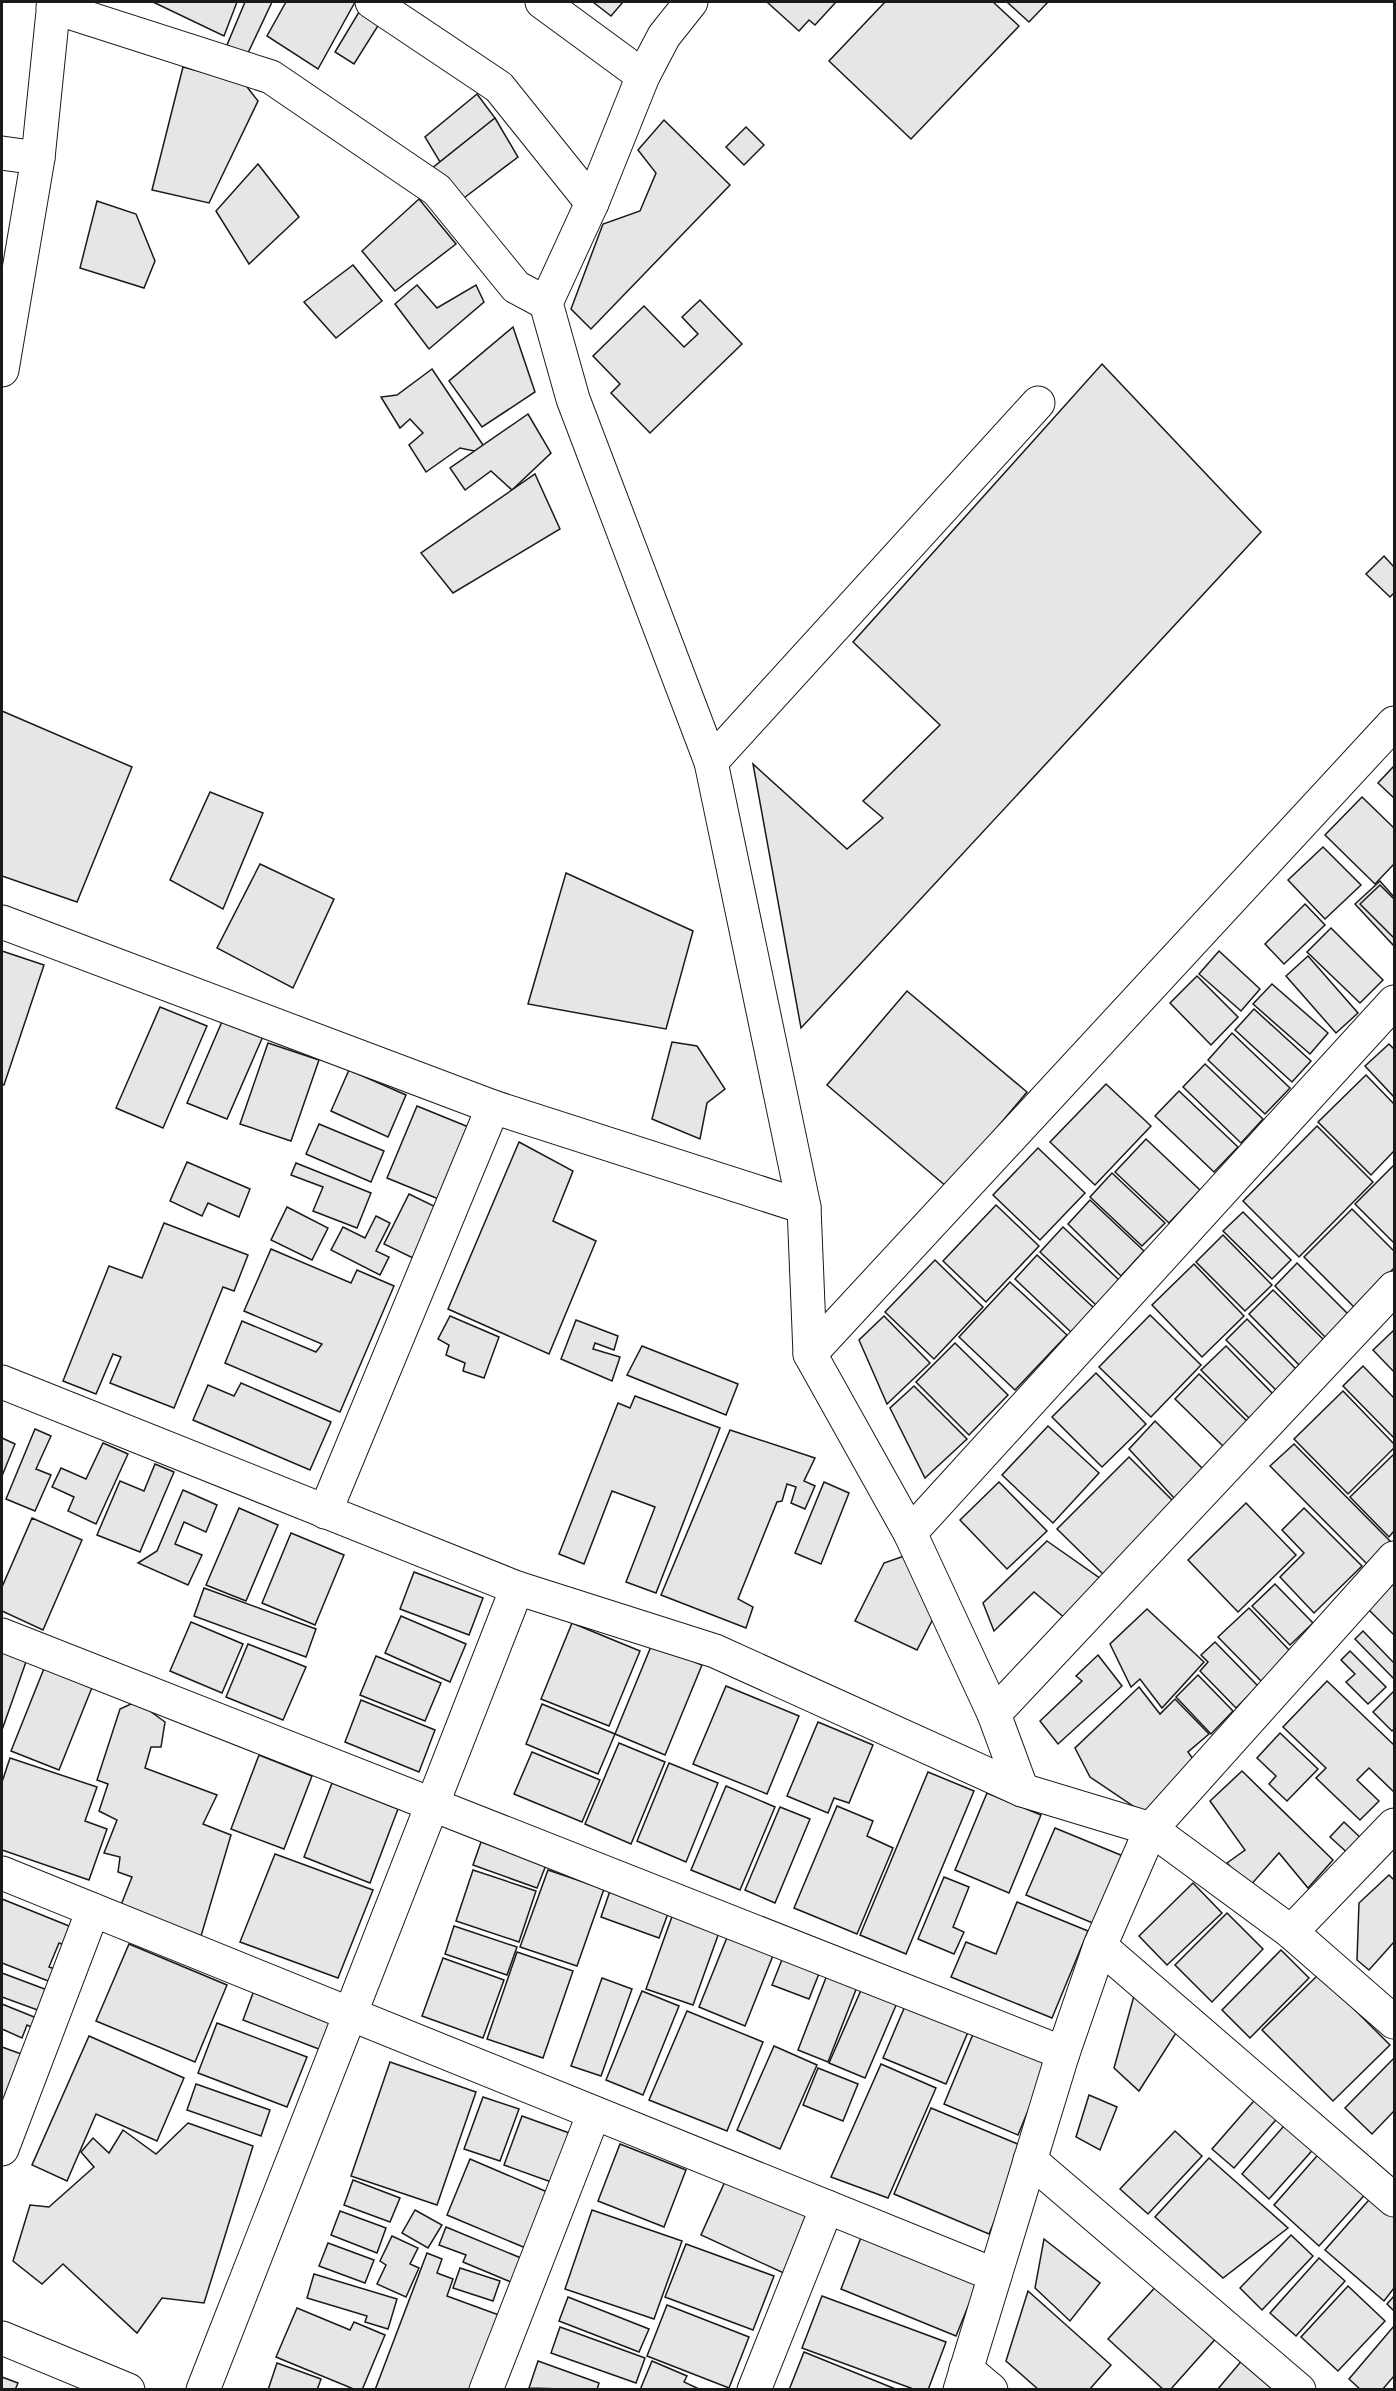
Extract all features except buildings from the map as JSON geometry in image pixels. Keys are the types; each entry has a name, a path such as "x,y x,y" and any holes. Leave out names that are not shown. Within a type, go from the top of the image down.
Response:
{"street":[{"path":"372,2 499,87 592,204"},
{"path":"542,2 644,76"},
{"path":"691,2 664,36 644,76 592,204 546,303 573,399 711,762 804,1207 810,1354 910,1533 994,1714 1022,1790"},
{"path":"2,369 38,158 54,4 271,77 437,190 516,287 546,303"},
{"path":"2,153 38,158"},
{"path":"711,762 1038,403"},
{"path":"810,1354 1393,727"},
{"path":"2,922 493,1107 804,1207"},
{"path":"910,1533 1395,1002"},
{"path":"325,1512 493,1107"},
{"path":"994,1714 1395,1288"},
{"path":"2,1382 517,1588 716,1650 1022,1790 1150,1829 1291,1932 1395,2022"},
{"path":"991,2390 963,2379 1063,2053 1100,1946 1150,1829 1395,1558"},
{"path":"203,2390 517,1588"},
{"path":"2,1635 1063,2053"},
{"path":"1291,1932 1395,1825"},
{"path":"2,1873 995,2275"},
{"path":"2,2150 93,1910"},
{"path":"1100,1946 1395,2200"},
{"path":"486,2390 594,2113"},
{"path":"1030,2160 1299,2390"},
{"path":"754,2390 827,2207"},
{"path":"2,2338 128,2390"}]}
